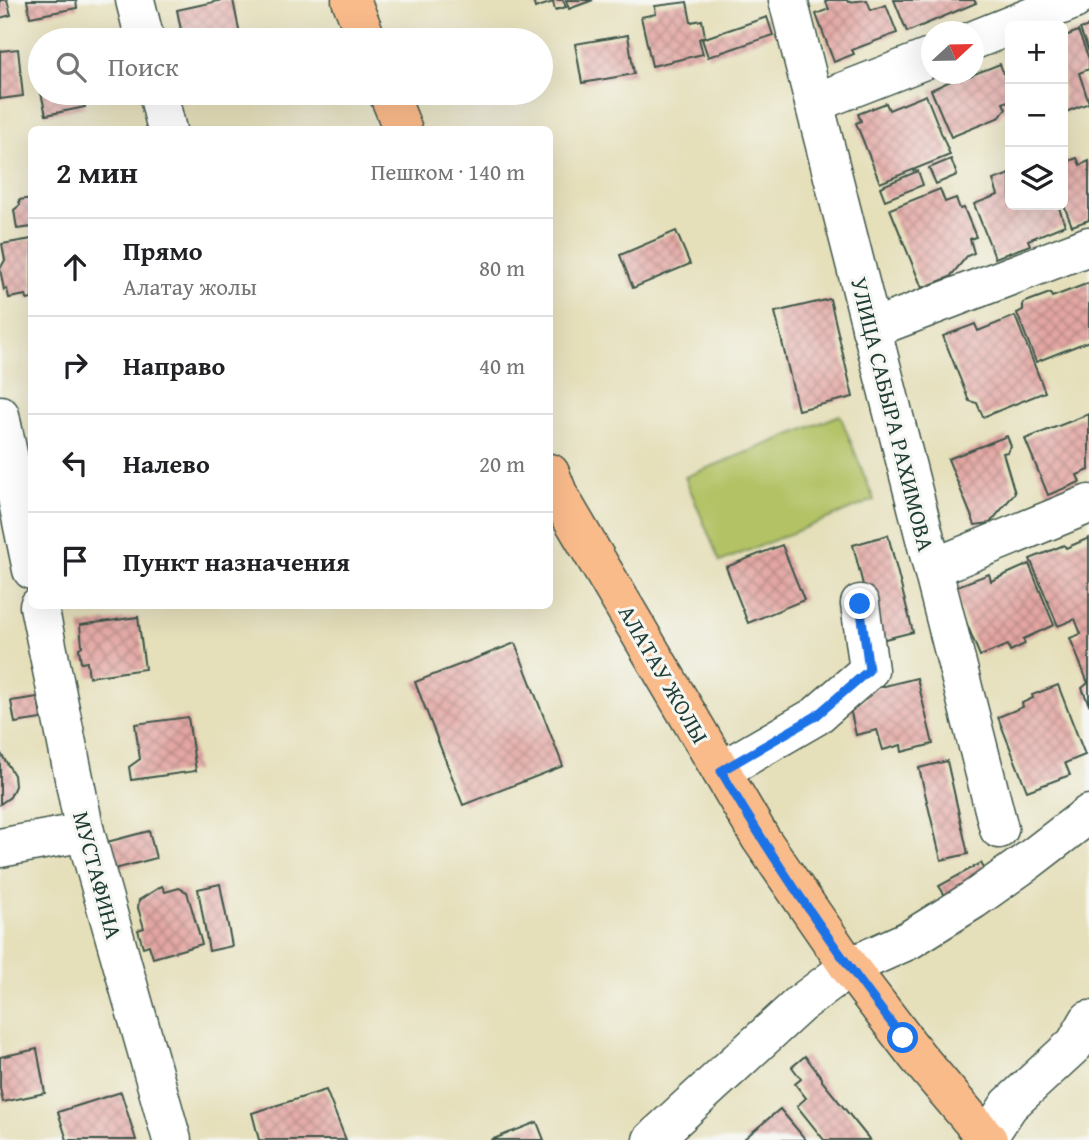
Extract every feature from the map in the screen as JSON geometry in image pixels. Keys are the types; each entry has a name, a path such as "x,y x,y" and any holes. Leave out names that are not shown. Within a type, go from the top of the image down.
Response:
{"main road":[{"path":"351,0 362,28"},
{"path":"393,105 401,126"},
{"name":"АЛАТАУ ЖОЛЫ","path":"553,481 559,496 761,839 849,967 917,1056 987,1140"}],"street":[{"path":"135,0 142,28"},
{"name":"УЛИЦА САБЫРА РАХИМОВА","path":"788,0 999,829"},
{"path":"984,36 1074,0"},
{"path":"814,103 921,61"},
{"path":"161,105 166,126"},
{"path":"871,330 1089,246"},
{"path":"0,415 28,551"},
{"path":"933,568 1089,504"},
{"path":"721,771 816,716 869,670 860,604"},
{"name":"МУСТАФИНА","path":"40,609 85,832 172,1140"},
{"path":"652,1140 800,1004 849,967 909,940 974,900 1089,814"},
{"path":"0,848 85,832"},
{"path":"987,1140 1009,1105 1075,1044 1089,1020"}],"green space":[{"path":"840,415 874,500 720,562 685,477"}],"building":[{"path":"0,0 7,0 11,15 0,18"},
{"path":"27,0 76,0 77,8 30,17"},
{"path":"233,0 239,28 181,28 177,10"},
{"path":"533,0 563,0 566,7 555,10 553,2 535,8"},
{"path":"566,0 593,0 569,9"},
{"path":"825,0 867,0 871,10 886,5 897,33 852,50 854,54 834,62 816,14 829,9"},
{"path":"894,0 974,0 976,3 933,21 921,21 921,26 907,32"},
{"path":"687,2 691,22 702,20 705,36 699,39 703,54 652,66 641,17 656,14 655,6"},
{"path":"767,17 773,35 708,57 702,39"},
{"path":"1089,26 1089,52 1080,29"},
{"path":"1078,31 1089,59 1089,69 1079,73 1089,103 1068,111 1068,84 1068,35"},
{"path":"628,35 634,74 582,83 575,44"},
{"path":"18,49 23,96 0,99 0,51"},
{"path":"1000,64 1005,78 1005,110 1000,117 951,137 931,90 944,84 984,84 984,70"},
{"path":"926,95 950,155 880,183 856,123 861,121 858,114 886,103 889,110"},
{"path":"44,105 85,105 85,107 46,115"},
{"path":"1077,158 1080,165 1089,161 1089,220 1072,226 1066,210 1068,210 1068,161"},
{"path":"951,159 957,175 936,184 929,168"},
{"path":"918,171 923,185 885,200 880,187"},
{"path":"1005,176 1005,210 1060,210 1065,225 1028,240 1030,245 995,258 974,204 998,195 993,180"},
{"path":"940,189 945,202 956,198 960,209 964,208 976,237 970,239 974,253 967,256 950,277 922,288 890,209"},
{"path":"28,199 28,228 17,229 14,210 20,205 19,200"},
{"path":"676,231 690,264 633,288 620,255"},
{"path":"28,240 28,300 26,295 9,298 7,289 4,290 0,269 5,260 2,244"},
{"path":"1089,283 1089,341 1036,362 1017,313 1023,310 1023,303 1050,293 1052,297"},
{"path":"830,299 853,397 798,410 775,312"},
{"path":"1015,316 1045,392 983,417 977,403 969,401 943,336 975,324 978,331"},
{"path":"1089,414 1089,470 1077,475 1080,482 1048,495 1025,439"},
{"path":"1007,436 1011,446 1003,453 1015,493 990,523 975,525 948,459"},
{"path":"888,535 913,632 877,641 853,545"},
{"path":"1089,538 1089,705 1082,688 1088,683 1070,638 1081,634 1075,619 1058,626 1030,559"},
{"path":"782,545 804,600 748,623 726,567"},
{"path":"1029,564 1054,625 1023,639 1025,644 1010,651 1008,645 980,656 952,588 989,574 991,581"},
{"path":"138,617 145,669 89,677 87,662 81,663 80,625"},
{"path":"515,643 563,766 463,805 415,682"},
{"path":"917,678 933,744 902,752 901,745 883,750 877,730 856,735 849,704 866,699 864,691"},
{"path":"1058,685 1085,755 1065,763 1070,775 1027,791 998,717 1023,707 1022,703 1033,698 1032,695"},
{"path":"38,697 41,719 15,723 11,701"},
{"path":"188,717 196,771 131,780 129,767 140,759 135,724"},
{"path":"0,752 14,775 15,786 10,797 0,804"},
{"path":"947,761 968,854 941,860 919,768"},
{"path":"149,831 156,858 115,869 107,842"},
{"path":"981,863 987,874 946,897 939,886"},
{"path":"220,884 232,946 209,951 198,889"},
{"path":"162,886 165,892 179,888 187,892 202,944 153,958 149,945 143,947 138,930 144,928 138,908 139,900"},
{"path":"37,1049 45,1093 3,1102 0,1057"},
{"path":"805,1056 870,1140 824,1140 797,1106 806,1098 795,1084 801,1079 792,1067"},
{"path":"326,1090 346,1140 259,1140 252,1113"},
{"path":"121,1092 136,1140 67,1140 58,1112"},
{"path":"780,1109 806,1140 744,1139"},
{"path":"537,1122 544,1140 491,1140"}],"route":[{"path":"860,604 869,670 816,716 721,771 775,861 849,967 903,1038"}]}
